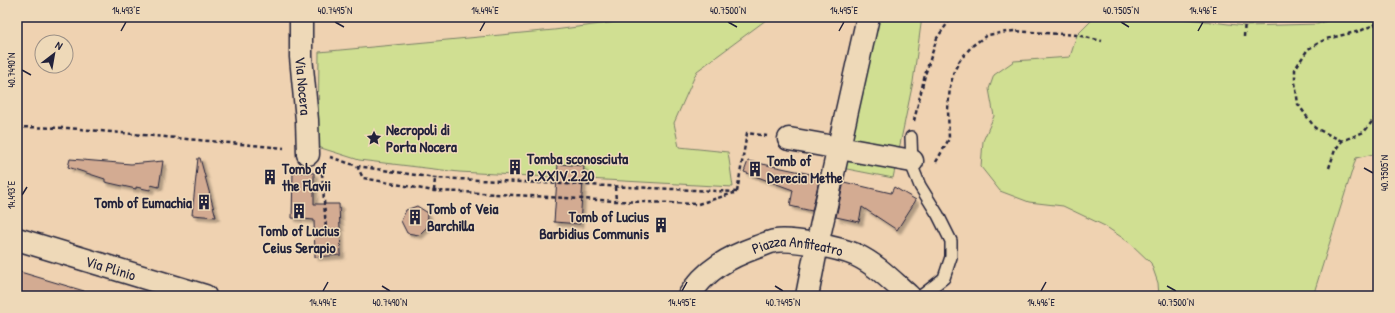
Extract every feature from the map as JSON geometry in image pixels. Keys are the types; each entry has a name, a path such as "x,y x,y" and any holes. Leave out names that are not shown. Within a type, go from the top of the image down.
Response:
{"street":[{"name":"Via Nocera","path":"300,17 301,57 307,120 314,154"},
{"path":"807,296 867,19"},
{"path":"789,139 912,161"},
{"name":"Via Plinio","path":"17,238 205,296"},
{"name":"Piazza Anfiteatro","path":"689,296 694,288 715,267 743,252 775,241 808,243 855,255 880,270 909,296"}],"lane":[{"path":"911,137 912,166 920,186 938,215 951,241 951,257 944,278 921,296"}],"path":[{"path":"911,137 925,75 937,38 952,17"},
{"path":"1244,37 1246,17"},
{"path":"1342,141 1315,128 1298,104 1295,69 1308,49 1326,39 1360,31 1378,23"},
{"path":"933,167 948,139 948,108 950,87 954,71 960,60 972,46 987,35 1014,31 1077,35 1102,41"},
{"path":"1329,168 1335,150 1342,141 1364,132 1378,114"},
{"path":"17,127 68,128 295,149 357,166 435,178 737,192"},
{"path":"737,192 747,133 761,135"},
{"path":"314,154 322,173 326,229"},
{"path":"357,166 363,178 434,192 470,192 616,201 698,204 737,192"},
{"path":"434,192 435,178"},
{"path":"615,187 616,201"}],"green space":[{"path":"656,17 770,17 697,71 674,123 679,147 728,152 733,187 459,172 359,160 318,147 319,52 554,30"},
{"path":"875,17 922,17 913,82 893,178 842,168"},
{"path":"1095,17 1171,17 1245,26 1318,24 1339,17 1378,17 1378,153 1356,158 1313,296 1159,296 1158,283 1151,263 1130,243 1105,226 1063,206 1029,202 1000,191 981,167 983,141 994,116 989,89 994,75 1014,61 1070,57 1077,35"}],"building":[{"path":"198,158 200,158 216,217 192,215"},
{"path":"70,159 131,164 163,161 159,187 151,185 150,190 136,187 136,189 105,182 105,179 68,167"},
{"path":"748,161 820,176 812,211 790,206 793,190 744,172"},
{"path":"558,164 584,166 580,224 554,222"},
{"path":"293,172 314,173 314,204 339,204 341,255 315,257 314,220 292,218"},
{"path":"844,182 891,193 894,187 916,200 897,230 862,207 859,222 836,217"},
{"name":"Tomb of Veia Barchilla","path":"417,206 428,213 427,227 419,235 407,233 401,221 406,210"},
{"path":"17,271 84,291 83,296 17,296"}],"place":[{"name":"Necropoli di Porta Nocera","path":"374,138"},
{"name":"Tomba sconosciuta P.XXIV.2.20","path":"515,167"},
{"name":"Tomb of Derecia Methe","path":"755,169"},
{"name":"Tomb of the Flavii","path":"270,177"},
{"name":"Tomb of Eumachia","path":"204,202"},
{"name":"Tomb of Lucius Ceius Serapio","path":"299,211"},
{"name":"Tomb of Veia Barchilla","path":"415,217"},
{"name":"Tomb of Lucius Barbidius Communis","path":"661,225"}]}
